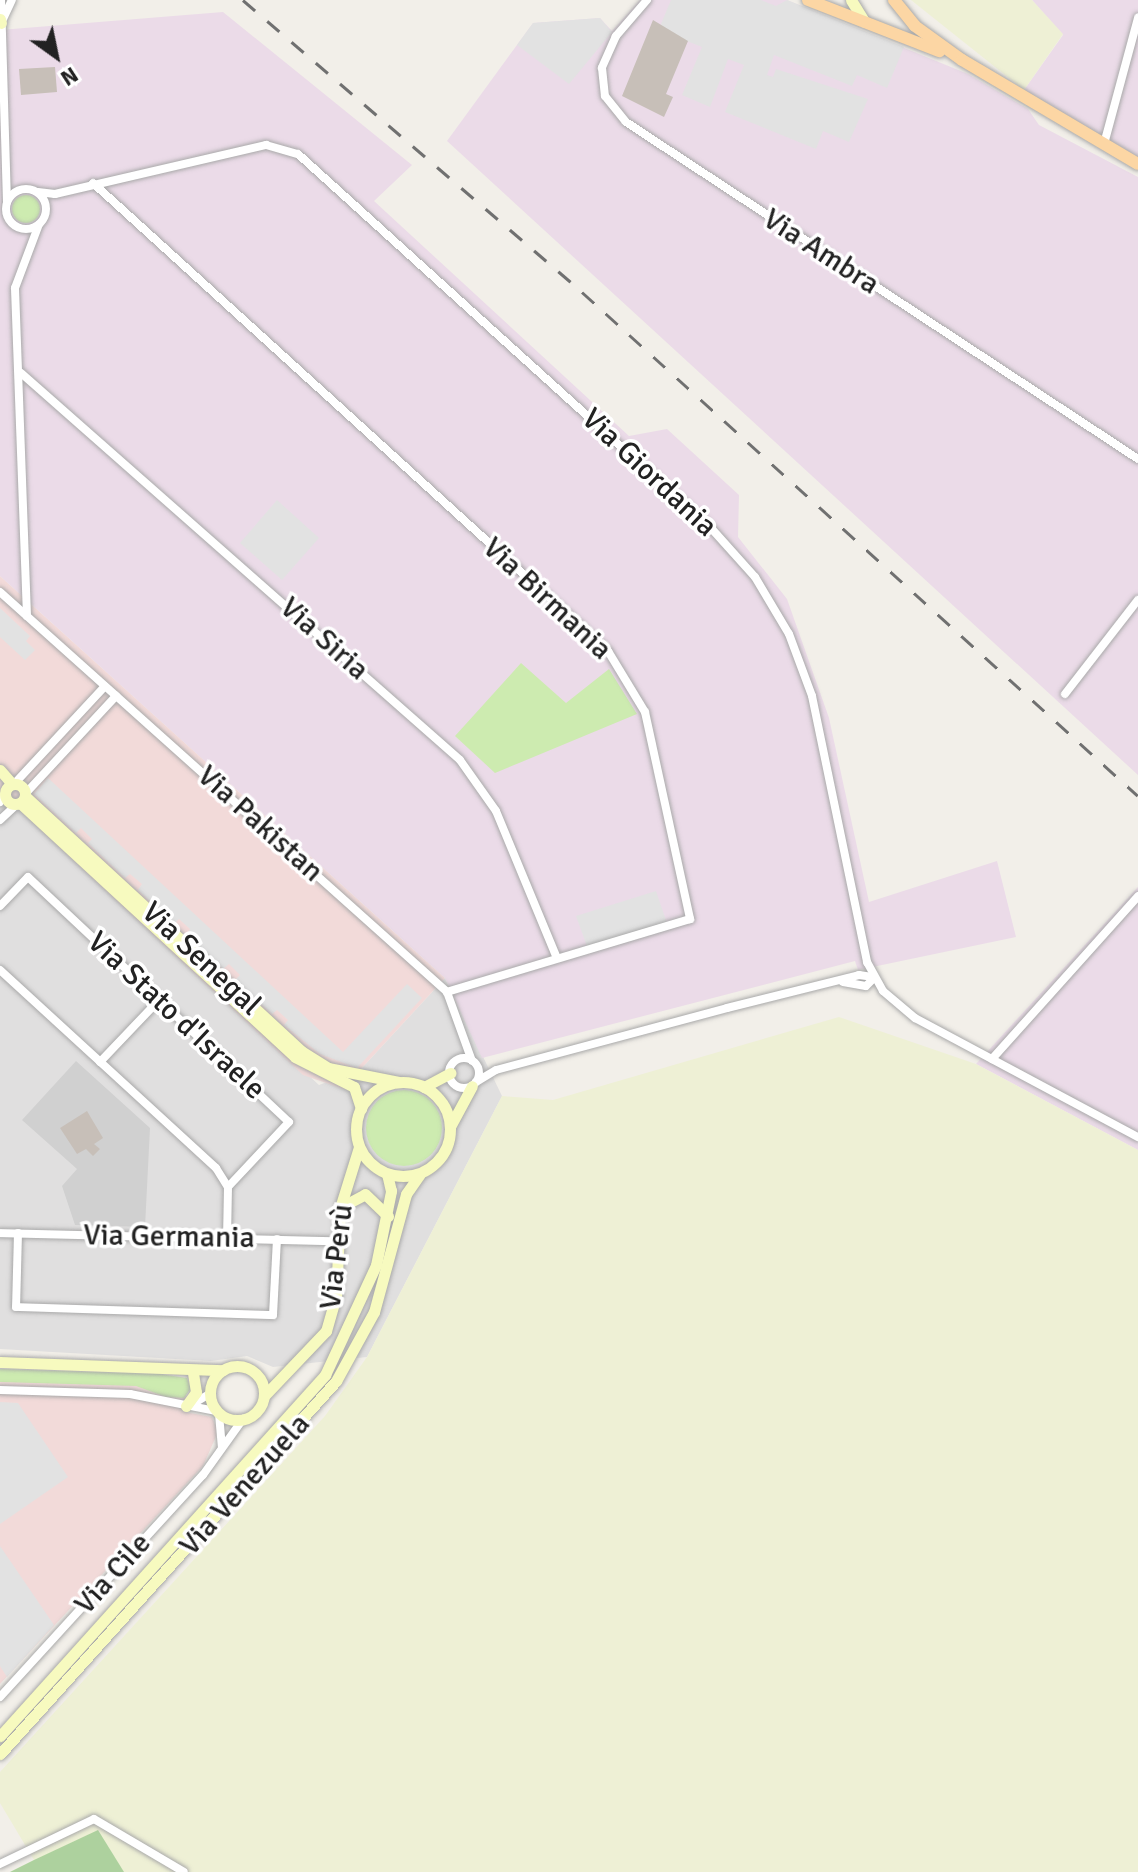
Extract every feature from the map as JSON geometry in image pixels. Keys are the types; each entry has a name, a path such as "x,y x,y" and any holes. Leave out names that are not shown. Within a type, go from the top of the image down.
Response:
{"main road":[{"path":"808,0 962,60"},
{"path":"851,0 867,23"},
{"path":"894,0 915,26 962,60 1138,164"},
{"path":"0,770 6,790 22,799"},
{"path":"6,790 22,799"},
{"name":"Via Senegal","path":"22,799 301,1051 328,1068 399,1082"},
{"name":"Via Senegal","path":"22,799 295,1057 354,1087 361,1109"},
{"path":"424,1087 450,1073"},
{"path":"420,1174 387,1174 374,1167 359,1147 361,1109 376,1091 399,1082 424,1087 445,1106 451,1126"},
{"name":"Via Venezuela","path":"0,1754 336,1381 374,1312 406,1194 420,1174 445,1152 451,1126 474,1084"},
{"name":"Via Perù","path":"243,1419 256,1413 264,1396 318,1345 334,1312 340,1208 359,1147"},
{"name":"Via Perù","path":"349,1180 374,1167"},
{"name":"Via Venezuela","path":"0,1736 325,1375 365,1297 388,1216 387,1174"},
{"path":"340,1208 365,1194 388,1216"},
{"path":"0,1362 188,1372 239,1366 273,1376 292,1369"},
{"path":"209,1392 223,1370"},
{"path":"188,1372 209,1392 218,1413 243,1419"},
{"path":"186,1406 196,1392 188,1372"},
{"path":"254,1372 264,1396"}],"street":[{"path":"1,0 8,177 4,204 25,253"},
{"path":"0,21 12,0"},
{"name":"Via Ambra","path":"647,0 616,36 602,68 605,96 626,122 1138,459"},
{"path":"1104,144 1138,18"},
{"name":"Via Giordania","path":"38,192 65,192 266,145 292,150 711,528 774,605 812,696 867,962 883,991 915,1018 1138,1137"},
{"path":"8,177 24,188 38,192 46,212 25,253 15,288 21,373 27,616"},
{"path":"0,190 8,177"},
{"name":"Via Birmania","path":"93,183 608,651 626,677 653,736 690,919 447,992"},
{"path":"4,204 24,188"},
{"name":"Via Giordania","path":"46,212 65,192"},
{"path":"0,217 23,229 39,224"},
{"name":"Via Siria","path":"21,373 460,760 496,811 557,958"},
{"name":"Via Pakistan","path":"0,592 447,992"},
{"path":"1065,694 1138,600"},
{"path":"6,790 105,686"},
{"path":"0,820 116,696"},
{"name":"Via Stato d'Israele","path":"0,906 28,877 289,1122 228,1187"},
{"path":"992,1059 1138,896"},
{"path":"466,1050 450,1073 455,1085 474,1084 496,1070 843,982 859,975 867,962"},
{"path":"0,970 228,1187 227,1238"},
{"path":"859,975 874,978"},
{"path":"866,986 874,978"},
{"path":"843,982 883,991"},
{"path":"447,992 466,1050 474,1062 474,1084"},
{"path":"100,1062 160,999"},
{"path":"461,1059 496,1070"},
{"name":"Via Germania","path":"0,1233 339,1241"},
{"path":"18,1233 16,1307 273,1315 277,1239"},
{"path":"0,1390 130,1394 218,1413 222,1448"},
{"path":"186,1406 209,1392"},
{"name":"Via Cile","path":"0,1697 222,1448 243,1419"},
{"path":"0,1864 94,1819 184,1872"}],"shaded area":[{"path":"640,0 787,0 968,74 1028,109 1039,125 1138,177 1138,775 447,141 533,23 600,18 612,31"},
{"path":"671,0 761,0 776,6 787,0 904,47 887,88 857,75 852,86 774,55 767,75 773,77 776,69 868,99 849,142 823,131 816,149 725,112 744,65 728,59 710,107 682,95 702,47 664,32 661,24"},
{"path":"1032,0 1138,0 1138,158 1024,90 1063,35"},
{"path":"223,12 412,165 374,201 629,436 667,429 739,495 738,537 787,599 829,718 869,902 997,861 1016,937 858,970 855,961 482,1058 445,978 0,576 0,30"},
{"path":"600,18 612,32 569,84 517,45 533,23"},
{"path":"277,500 319,538 282,580 240,543"},
{"path":"0,576 445,978 360,1070 349,1091 303,1075 0,792"},
{"path":"0,608 30,636 26,641 35,650 25,660 0,637"},
{"path":"48,778 343,1052 407,984 422,998 357,1068 320,1054 284,1025 288,1020 277,1010 272,1014 235,980 240,975 229,964 223,969 186,935 190,929 179,919 174,924 138,890 142,884 130,874 125,878 88,843 92,839 81,828 76,833 34,794"},
{"path":"0,792 319,1085 360,1070 445,978 502,1096 367,1357 273,1367 247,1356 211,1361 0,1349"},
{"path":"1138,887 1138,1150 976,1064"},
{"path":"656,891 668,926 588,949 576,916"},
{"path":"76,1061 150,1128 145,1227 75,1225 62,1186 77,1169 22,1120"},
{"path":"0,1369 187,1378 185,1412 212,1417 218,1432 203,1466 0,1684"},
{"path":"0,1402 18,1403 68,1477 0,1524"},
{"path":"0,1546 54,1625 7,1677 0,1666"}],"green space":[{"path":"911,0 1032,0 1063,34 1024,90"},
{"path":"26,195 36,199 40,209 36,219 26,223 16,219 12,209 16,199"},
{"path":"521,663 566,703 609,669 637,714 495,773 455,736"},
{"path":"839,1017 976,1064 1138,1150 1138,1872 10,1872 34,1860 0,1803 0,1772 325,1416 367,1357 502,1096 553,1100"},
{"path":"404,1090 418,1093 431,1101 439,1114 442,1128 439,1142 431,1155 418,1163 404,1166 390,1163 377,1155 369,1142 366,1128 369,1114 377,1101 390,1093"},
{"path":"0,1369 160,1374 187,1378 191,1388 184,1398 166,1397 136,1386 0,1382"},
{"path":"98,1830 124,1872 10,1872 34,1860"}],"building":[{"path":"653,20 688,41 666,94 673,97 664,117 622,96"},
{"path":"55,67 57,92 21,95 19,69"},
{"path":"87,1111 103,1138 94,1144 100,1149 93,1156 86,1149 77,1154 60,1128"}],"railway":[{"path":"243,0 582,292 1138,796"}]}
